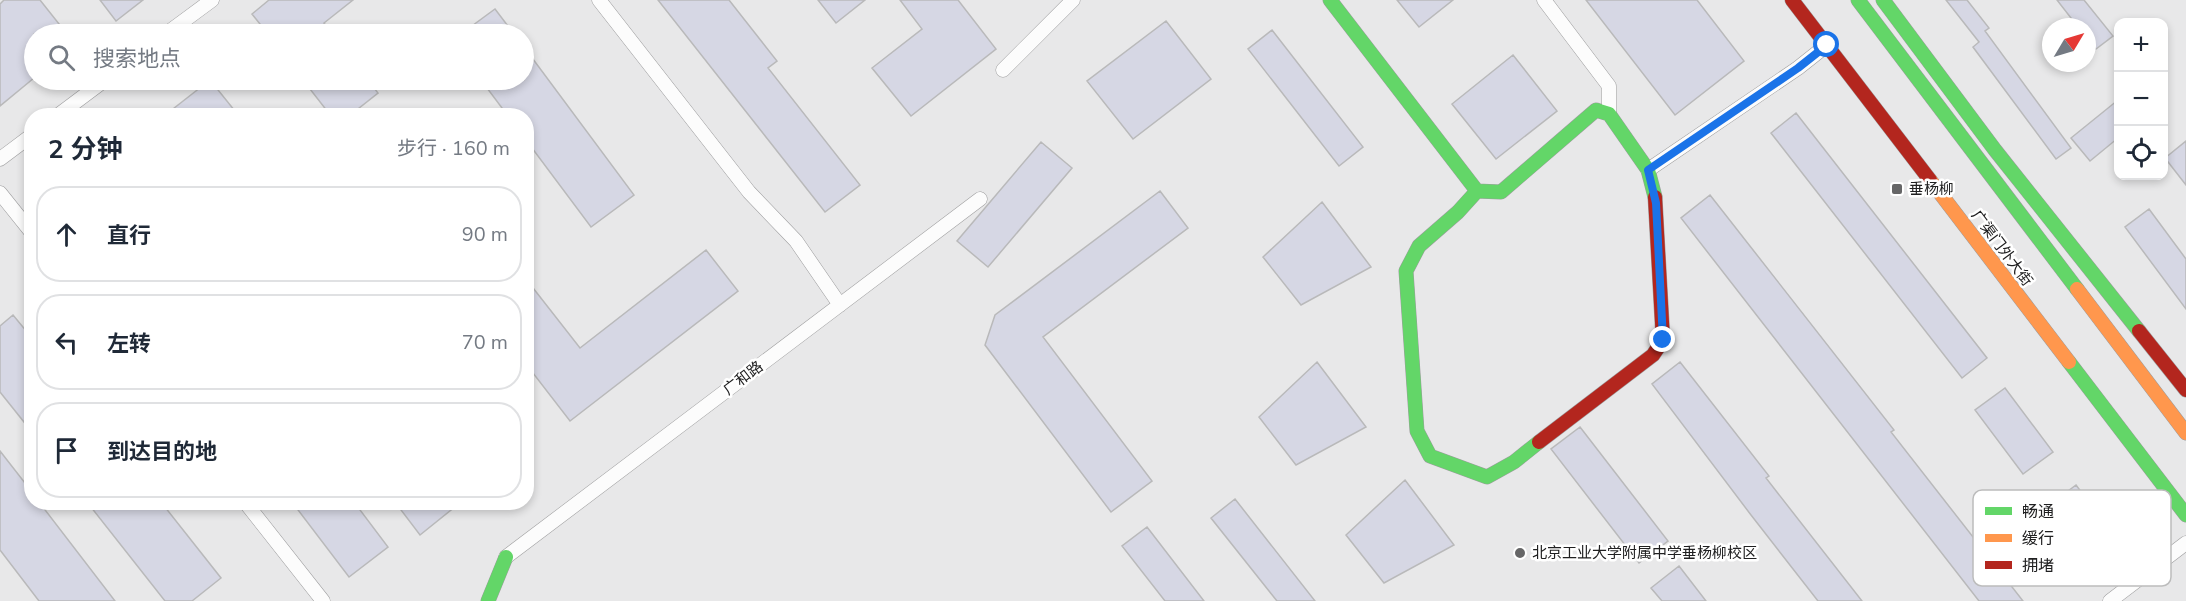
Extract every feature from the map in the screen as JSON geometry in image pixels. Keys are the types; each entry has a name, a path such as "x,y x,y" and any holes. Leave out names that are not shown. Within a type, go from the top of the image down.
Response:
{"street":[{"path":"179,24 212,0"},
{"path":"599,0 749,192 796,241 840,305"},
{"path":"1003,70 1073,0"},
{"path":"1330,0 1477,191"},
{"path":"1477,191 1469,203 1418,242 1410,254 1406,271 1417,431 1430,456 1487,477 1514,462 1653,355 1663,340 1656,203 1648,170 1609,114 1609,86 1544,0"},
{"name":"广渠门外大街","path":"1792,0 2167,490"},
{"path":"1858,0 2186,433"},
{"path":"1883,0 1949,90 2186,390"},
{"path":"1648,170 1798,68 1827,45"},
{"path":"68,108 92,90"},
{"path":"1477,191 1502,192 1583,119 1596,110 1609,114"},
{"path":"0,159 24,141"},
{"path":"0,193 24,223"},
{"name":"广和路","path":"488,601 507,557 980,199"},
{"name":"广渠门外大街","path":"2171,495 2186,515"},
{"path":"251,510 323,601"},
{"path":"2171,554 2186,543"},
{"path":"2110,601 2130,586"}],"building":[{"path":"4,0 40,0 59,24 24,24 24,86 0,106 0,4"},
{"path":"100,0 143,0 116,21"},
{"path":"269,0 353,0 325,24 260,24 252,14"},
{"path":"658,0 729,0 777,61 768,68 860,185 825,212"},
{"path":"818,0 865,0 836,23"},
{"path":"900,0 958,0 996,49 911,116 872,68 922,29"},
{"path":"1397,0 1453,0 1419,27"},
{"path":"1586,0 1697,0 1744,61 1675,115"},
{"path":"1946,0 1967,0 1989,28 1985,31 2071,148 2056,159 1973,47 1979,42"},
{"path":"2057,0 2084,0 2113,36 2096,49 2096,18 2071,18"},
{"path":"495,9 506,24 475,24"},
{"path":"1166,21 1211,79 1133,139 1087,81"},
{"path":"1272,30 1363,147 1339,166 1248,49"},
{"path":"1513,55 1557,111 1496,159 1452,104"},
{"path":"534,60 634,195 591,227 534,151 534,108 502,108 488,90 534,90"},
{"path":"197,90 218,90 233,108 174,108"},
{"path":"311,90 376,90 378,93 359,108 325,108"},
{"path":"2114,103 2114,141 2090,161 2071,138"},
{"path":"1796,113 1987,358 1962,378 1771,133"},
{"path":"2186,141 2186,185 2168,162 2168,156"},
{"path":"1041,142 1072,168 988,267 957,241"},
{"path":"1160,191 1188,228 1043,337 1152,481 1111,512 985,345 995,315"},
{"path":"1710,195 1894,430 1891,432 1973,537 1973,586 2011,586 2023,601 1979,601 1681,218"},
{"path":"1322,202 1371,267 1301,305 1263,257"},
{"path":"2149,209 2186,259 2186,309 2125,227"},
{"path":"706,250 738,291 570,421 534,374 534,289 580,348"},
{"path":"13,315 24,328 24,422 0,392 0,326"},
{"path":"1317,362 1366,427 1296,465 1259,417"},
{"path":"1680,362 1769,476 1766,478 1862,601 1818,601 1751,515 1652,384"},
{"path":"2005,388 2053,452 2023,474 1975,410"},
{"path":"1580,427 1668,541 1639,563 1551,449"},
{"path":"0,451 24,482 24,510 45,510 115,601 39,601 0,550"},
{"path":"1405,480 1454,545 1384,583 1346,535"},
{"path":"2076,485 2080,490 2069,490"},
{"path":"1235,499 1315,601 1277,601 1211,518"},
{"path":"93,510 167,510 221,578 192,601 165,601"},
{"path":"298,510 360,510 388,547 349,577"},
{"path":"401,510 451,510 420,535"},
{"path":"1147,527 1204,601 1165,601 1122,546"},
{"path":"1679,566 1706,601 1662,601 1651,588"}],"traffic: fast":[{"path":"1330,0 1477,191 1501,192 1596,110 1609,114 1648,170 1655,197"},
{"path":"1858,0 2077,289"},
{"path":"1883,0 1995,150 2139,331"},
{"path":"1477,191 1458,212 1419,246 1406,271 1417,431 1430,456 1487,477 1514,462 1539,442"},
{"path":"2069,362 2167,490"},
{"path":"2171,495 2186,515"},
{"path":"488,601 506,557"}],"traffic: slow":[{"path":"1930,180 2069,362"},
{"path":"2077,289 2186,433"}],"traffic: jam":[{"path":"1792,0 1930,180"},
{"path":"1539,442 1653,355 1663,340 1655,197"},
{"path":"2139,331 2186,390"}],"place":[{"name":"垂杨柳","path":"1897,189"},
{"name":"北京工业大学附属中学垂杨柳校区","path":"1520,553"}],"route":[{"path":"1663,340 1656,203 1648,170 1798,68 1827,45"}]}
